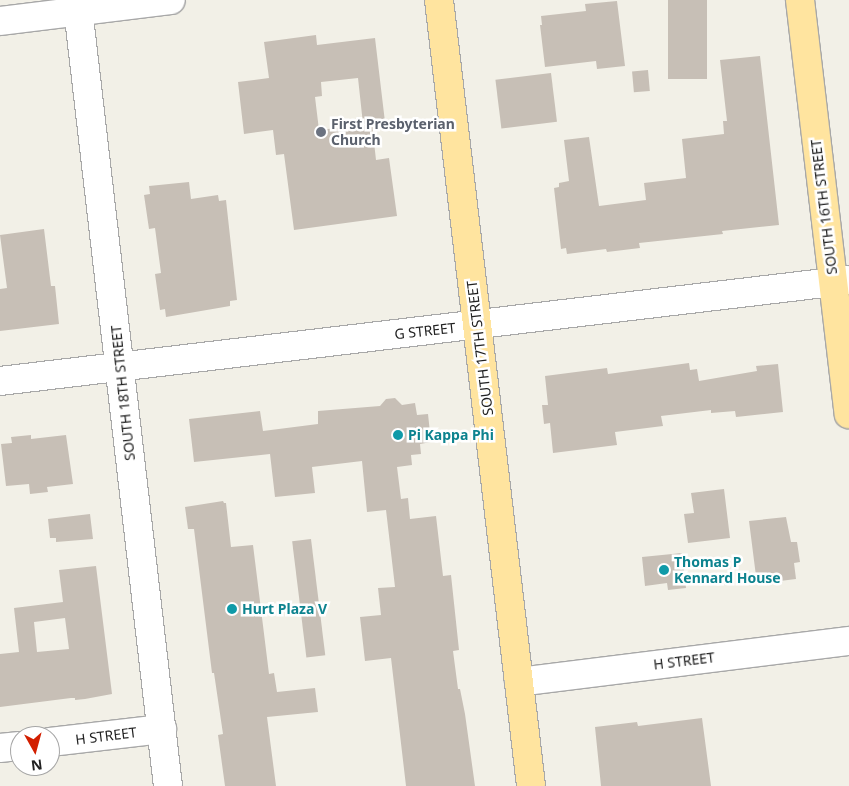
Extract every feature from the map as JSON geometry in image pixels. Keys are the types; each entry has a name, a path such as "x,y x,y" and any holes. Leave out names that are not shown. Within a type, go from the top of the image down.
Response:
{"main road":[{"name":"SOUTH 17TH STREET","path":"439,0 532,786"},
{"name":"SOUTH 16TH STREET","path":"800,0 841,280 849,414"}],"street":[{"path":"0,20 78,6 171,0"},
{"name":"SOUTH 18TH STREET","path":"78,6 168,786"},
{"name":"G STREET","path":"0,380 477,325 841,280"},
{"name":"H STREET","path":"519,682 849,641"},
{"name":"H STREET","path":"60,741 162,729"}],"building":[{"path":"668,0 707,0 707,79 668,79"},
{"path":"617,1 625,66 597,69 596,61 545,67 540,25 542,25 541,16 586,11 585,4"},
{"name":"First Presbyterian Church","path":"316,35 317,45 375,38 385,122 363,124 358,78 321,82 322,96 315,97 319,130 372,124 376,160 389,158 397,216 294,230 284,154 276,155 273,130 244,134 238,82 269,78 264,42"},
{"path":"760,56 779,225 722,231 723,234 639,243 640,248 607,252 606,249 567,254 566,248 561,249 554,188 559,187 559,183 569,181 564,140 589,137 599,206 646,200 644,183 686,178 682,139 724,134 723,121 727,121 720,60"},
{"path":"648,70 650,91 634,92 632,71"},
{"path":"551,73 557,122 501,128 495,80"},
{"path":"189,182 191,199 218,195 219,201 226,200 237,300 230,301 230,306 166,317 165,309 160,310 155,274 161,273 155,228 149,229 144,195 150,194 149,186"},
{"path":"44,229 51,286 55,286 59,324 0,331 0,289 7,288 0,235"},
{"path":"689,363 690,370 697,369 699,381 757,371 756,366 778,364 783,412 736,417 735,411 711,413 711,410 661,416 663,426 615,432 617,445 553,453 550,423 544,424 542,405 548,405 545,376 607,368 608,374"},
{"path":"395,398 402,405 415,403 417,415 428,414 431,442 420,444 421,454 411,455 412,465 397,467 401,499 408,498 410,519 436,516 443,576 451,575 459,650 453,651 458,689 460,689 465,714 475,786 406,786 391,658 365,661 360,617 381,615 378,588 395,587 386,510 367,512 362,461 312,467 315,493 275,497 270,454 194,462 189,419 260,411 263,431 318,424 318,411 380,406 386,399"},
{"path":"31,435 31,439 66,435 73,484 47,487 48,492 30,494 29,484 6,486 1,444 12,443 11,437"},
{"path":"724,489 730,538 688,543 684,514 694,513 691,493"},
{"path":"223,501 226,503 231,547 253,545 269,674 274,673 277,692 315,688 318,712 267,717 276,786 225,786 218,735 223,734 214,673 212,673 194,529 188,529 185,507"},
{"path":"90,514 93,539 56,542 56,538 50,538 48,519"},
{"path":"786,517 791,542 797,542 800,562 794,563 796,579 757,584 749,521"},
{"path":"311,539 325,655 306,657 292,541"},
{"name":"Thomas P Kennard House","path":"682,553 686,588 668,590 667,583 645,586 642,557"},
{"path":"96,566 112,694 85,699 75,700 75,698 71,698 0,707 0,654 19,652 14,608 63,602 59,570","holes":["65,618 69,649 37,652 34,622"]},
{"path":"702,718 711,786 601,786 595,727 637,722 638,726"}],"place":[{"name":"First Presbyterian Church","path":"321,132"},
{"name":"Pi Kappa Phi","path":"398,435"},
{"name":"Thomas P Kennard House","path":"664,570"},
{"name":"Hurt Plaza V","path":"232,609"}]}
